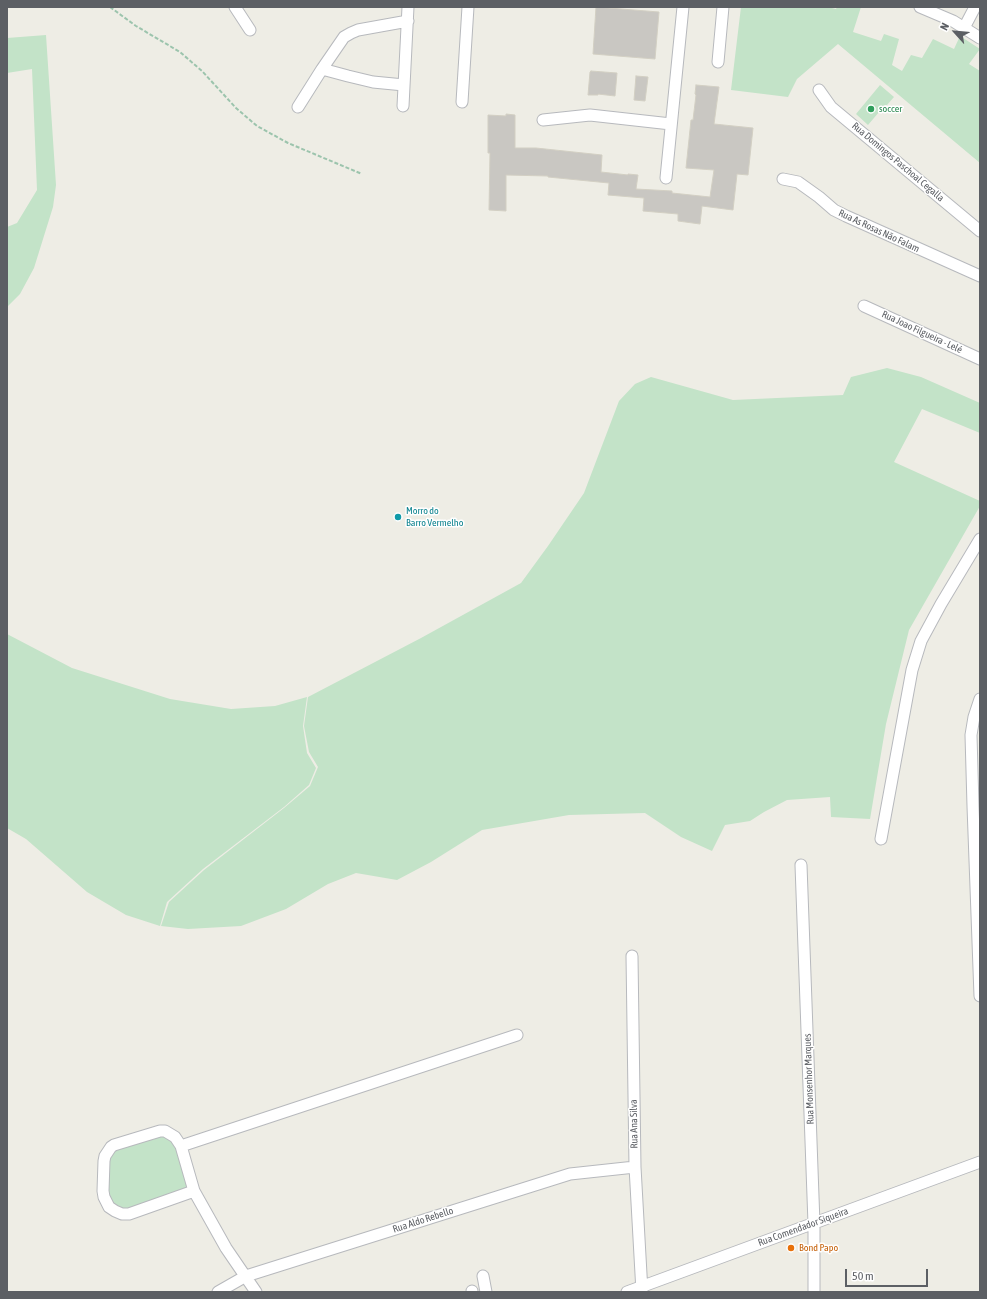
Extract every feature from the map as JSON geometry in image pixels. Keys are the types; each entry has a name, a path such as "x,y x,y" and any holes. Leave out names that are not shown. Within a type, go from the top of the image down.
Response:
{"street":[{"path":"235,7 250,30"},
{"path":"403,106 408,7"},
{"path":"462,102 468,7"},
{"path":"666,178 683,7"},
{"path":"718,62 723,7"},
{"path":"920,7 942,16 980,38"},
{"path":"964,28 975,7"},
{"path":"298,107 344,37 358,30 408,21"},
{"path":"322,69 373,82 404,85"},
{"name":"Rua Domingos Paschoal Cegalla","path":"820,90 831,107 980,231"},
{"path":"544,120 590,115 671,124"},
{"name":"Rua As Rosas Não Falam","path":"783,179 798,182 834,210 846,216 980,276"},
{"name":"Rua Joao Filgueira - Lelé","path":"864,306 980,359"},
{"path":"881,839 912,670 921,641 941,604 980,539"},
{"path":"980,699 974,717 971,735 976,805 980,996"},
{"name":"Rua Monsenhor Marques","path":"801,865 814,1224 814,1292"},
{"name":"Rua Ana Silva","path":"632,956 635,1167 642,1289"},
{"path":"181,1146 517,1035"},
{"path":"194,1191 129,1214 122,1214 110,1207 104,1197 105,1156 111,1147 160,1131 172,1134 178,1139 194,1191 226,1248 256,1292"},
{"name":"Rua Comendador Siqueira","path":"627,1292 642,1289 980,1162"},
{"name":"Rua Aldo Rebello","path":"218,1292 246,1276 570,1174 635,1167"},
{"path":"483,1276 486,1292"}],"path":[{"path":"110,7 136,26 180,52 202,71 236,108 257,126 288,143 362,174"}],"green space":[{"path":"741,7 828,7 836,9 837,7 861,7 853,32 881,41 884,34 899,39 892,65 902,71 911,55 922,58 933,39 954,49 960,36 980,49 969,64 980,71 980,163 838,44 797,79 788,97 731,90"},
{"path":"46,35 56,185 53,207 34,268 20,294 7,307 7,227 17,223 37,190 32,69 7,73 7,38"},
{"name":"soccer","path":"880,85 894,97 868,125 856,114"},
{"path":"887,368 921,377 980,403 980,433 922,409 894,462 980,501 980,506 909,630 886,724 870,819 831,817 830,797 787,800 750,821 725,825 712,851 681,837 645,813 569,815 482,830 431,862 397,880 356,873 328,884 286,909 241,926 188,929 161,926 169,902 204,870 310,786 318,767 309,752 304,726 308,697 421,638 521,583 584,493 619,401 635,384 651,377 733,400 843,395 851,377"},
{"path":"7,634 72,668 170,699 231,709 275,706 307,697 303,726 307,753 316,768 309,785 284,807 203,869 167,902 160,926 126,915 87,892 26,839 7,828"},
{"path":"162,1136 172,1139 180,1147 192,1189 125,1212 107,1200 106,1157 111,1152"}],"building":[{"path":"596,7 659,12 655,59 593,54"},
{"path":"591,71 617,73 615,96 598,94 588,95"},
{"path":"636,76 648,77 645,101 634,100"},
{"path":"696,85 719,87 714,124 753,128 748,175 737,174 733,210 702,206 700,224 678,221 678,214 643,211 644,198 608,195 609,183 548,176 506,175 506,211 489,210 490,153 488,153 488,115 515,115 515,148 536,148 602,155 601,172 638,175 636,189 672,191 672,193 710,197 714,170 686,168 691,120 693,120"}],"place":[{"name":"soccer","path":"871,109"},
{"name":"Morro do Barro Vermelho","path":"398,517"},
{"name":"Bond Papo","path":"791,1248"}]}
